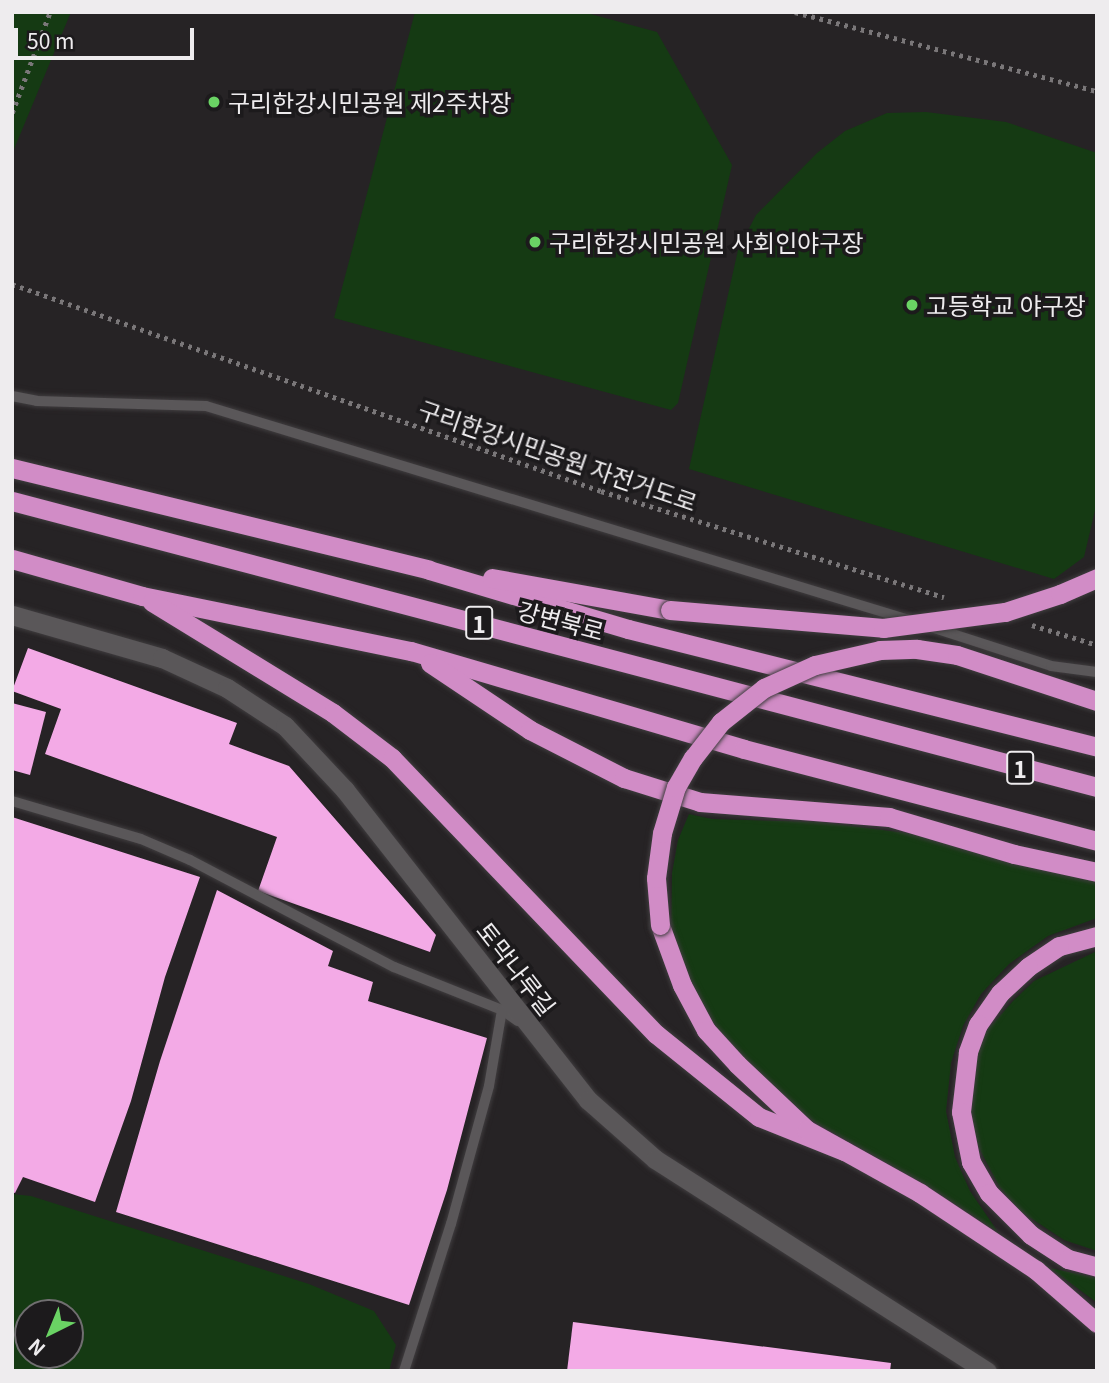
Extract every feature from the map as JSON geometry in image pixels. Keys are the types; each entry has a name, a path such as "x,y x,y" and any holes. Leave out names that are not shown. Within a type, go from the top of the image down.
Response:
{"highway":[{"path":"12,468 429,570 628,629 1097,747"},
{"name":"강변북로","path":"12,501 1097,787"},
{"name":"1","path":"12,559 142,596 411,651 744,749 1097,841"},
{"path":"429,570 501,579 670,610 883,628 1005,612 1060,594 1097,578"},
{"path":"142,596 333,713 392,758 656,1034 759,1118 844,1151"},
{"path":"1097,701 957,655 917,649 880,650 815,665 764,688 721,722 694,758 676,787 662,833 656,878 660,925 682,985 706,1030 807,1130 920,1193 1035,1270 1097,1323"},
{"path":"411,651 530,730 624,778 700,802 889,817 1014,854 1097,872"},
{"path":"1097,936 1059,946 1028,967 1000,993 978,1024 968,1052 961,1112 971,1162 989,1193 1031,1235 1068,1259 1097,1267"}],"street":[{"name":"토막나루길","path":"12,615 162,658 227,688 285,726 345,790 588,1100 655,1159 987,1371"}],"lane":[{"path":"12,396 37,401 206,406 832,596 1051,666 1097,672"},
{"path":"12,801 141,839 190,860 394,967 502,1010 537,1032"},
{"path":"404,1371 451,1224 489,1086 502,1010"}],"path":[{"path":"12,113 50,12"},
{"path":"795,12 1097,91"},
{"name":"구리한강시민공원 자전거도로","path":"12,284 601,491 953,600"},
{"path":"1018,621 1097,645"}],"green space":[{"path":"12,12 71,12 12,154"},
{"name":"구리한강시민공원 사회인야구장","path":"415,12 583,12 657,32 732,165 678,403 671,410 334,318"},
{"name":"고등학교 야구장","path":"926,112 1006,122 1097,153 1097,502 1084,557 1054,579 689,469 738,250 756,215 817,153 845,131 887,113"},
{"path":"689,814 712,819 819,822 914,834 1097,881 1097,918 1048,936 1009,964 981,994 963,1026 951,1063 946,1111 955,1157 970,1191 998,1232 926,1185 818,1124 770,1091 710,1025 671,941 672,873 678,840"},
{"path":"1097,951 1097,1251 1064,1240 1020,1211 999,1186 981,1152 971,1124 967,1095 983,1035 1013,1001 1034,981"},
{"path":"12,1194 31,1196 309,1284 374,1311 396,1345 389,1371 12,1371"},
{"path":"1050,1268 1097,1278 1097,1303 1096,1302"}],"building":[{"path":"28,648 237,723 229,744 289,766 436,935 430,952 258,891 277,837 45,754 61,709 12,691"},
{"path":"12,703 46,712 30,775 12,770"},
{"path":"12,817 200,877 165,977 131,1101 95,1202 23,1177 15,1193 12,1192"},
{"path":"217,890 333,951 328,966 373,982 368,1001 487,1038 447,1190 409,1305 116,1212 160,1061"},
{"path":"573,1322 891,1363 890,1371 567,1371"}],"place":[{"name":"구리한강시민공원 제2주차장","path":"214,102"},
{"name":"구리한강시민공원 사회인야구장","path":"535,242"},
{"name":"고등학교 야구장","path":"912,305"}]}
